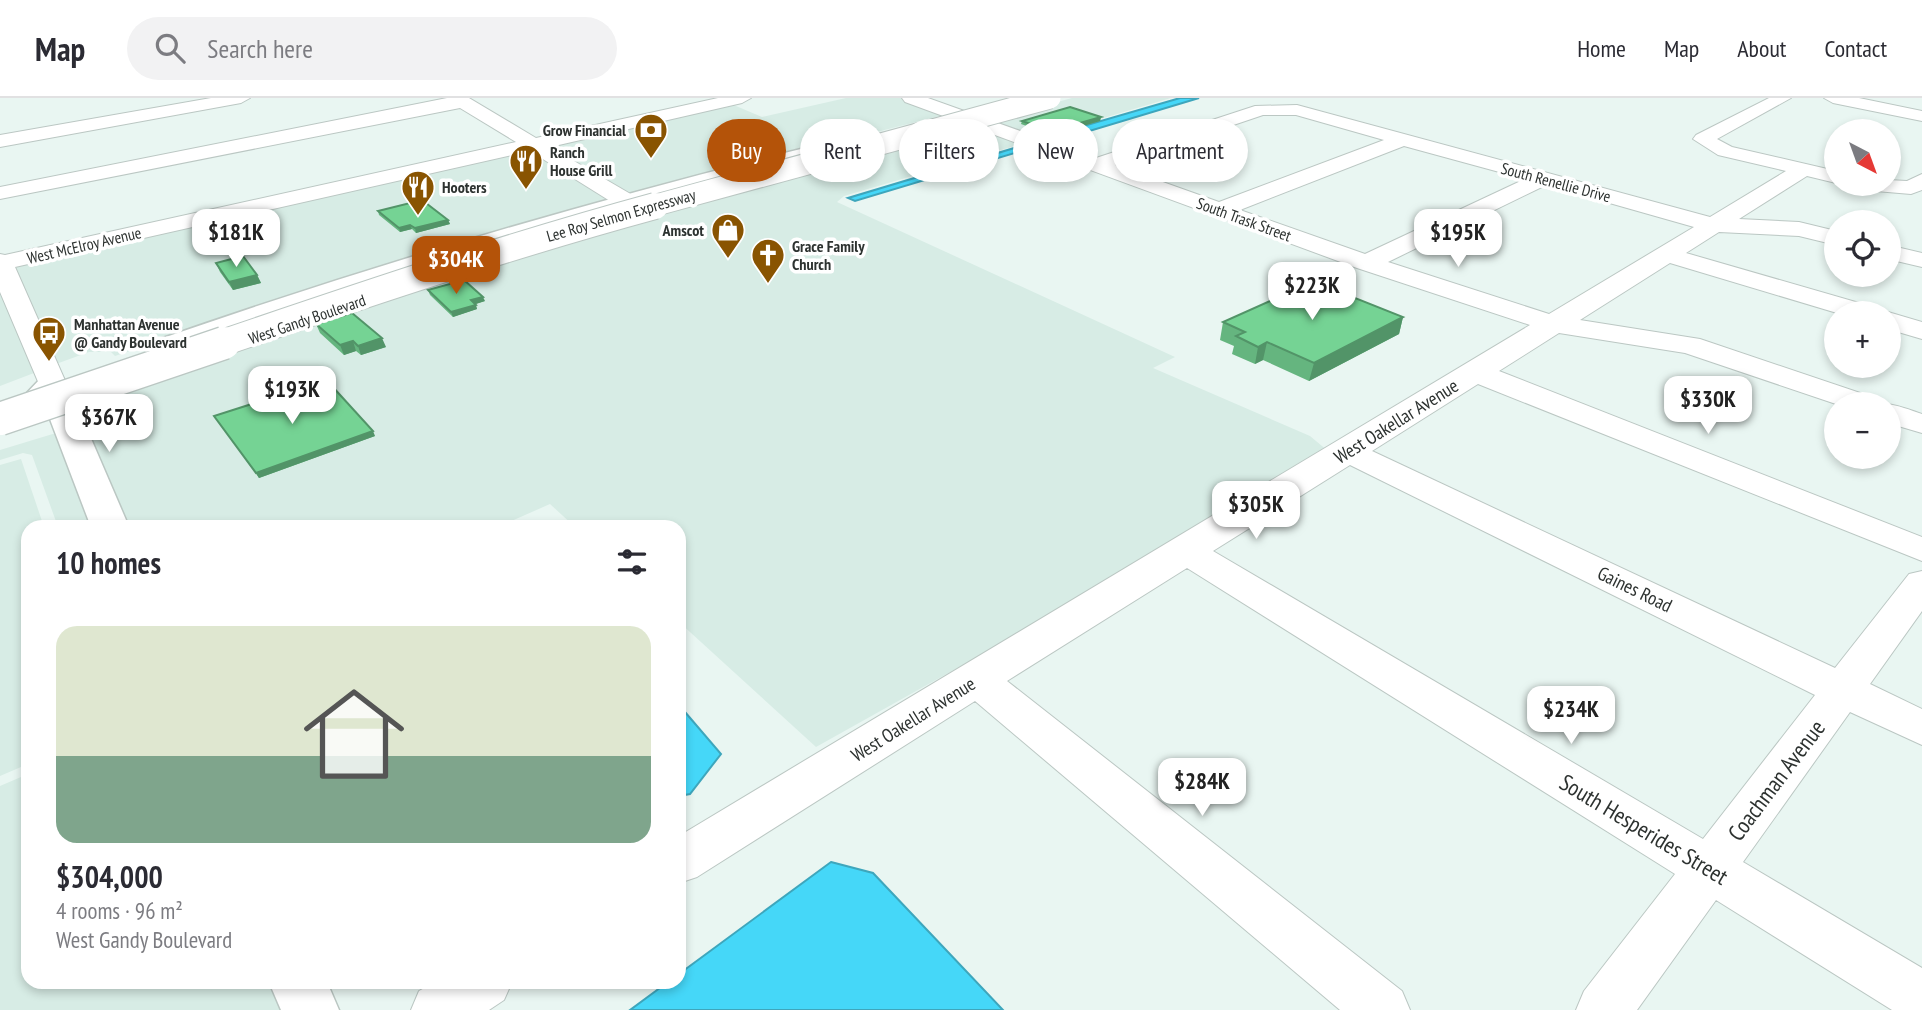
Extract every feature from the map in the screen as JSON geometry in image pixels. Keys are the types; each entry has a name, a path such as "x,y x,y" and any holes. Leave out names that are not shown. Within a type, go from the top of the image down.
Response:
{"main road":[{"name":"West Gandy Boulevard","path":"0,428 56,396 569,233 856,154 966,118 1017,98"},
{"path":"966,118 1029,98"},
{"name":"Lee Roy Selmon Expressway","path":"0,406 547,229 1029,98"},
{"name":"Lee Roy Selmon Expressway","path":"0,420 555,233 1050,98"},
{"name":"West Gandy Boulevard","path":"786,160 1062,98"},
{"name":"West Gandy Boulevard","path":"0,406 82,389 131,366 334,293 530,228 707,180"},
{"path":"569,233 575,224 589,218 721,182"},
{"path":"0,420 33,403 56,396 107,520"},
{"path":"301,989 310,1010"}],"street":[{"path":"0,141 241,98"},
{"name":"West McElroy Avenue","path":"1,262 742,98"},
{"name":"South Trask Street","path":"911,98 1013,135"},
{"name":"West Oakellar Avenue","path":"1782,98 1703,139 1725,151 1819,173"},
{"path":"1833,98 1922,116"},
{"path":"1874,98 1922,108"},
{"path":"0,193 460,100 626,201"},
{"name":"South Renellie Drive","path":"1098,164 1261,110 1297,110 1713,225 1799,229 1824,235"},
{"path":"1219,210 1401,140"},
{"name":"South Trask Street","path":"1098,166 1366,262 1553,324 1690,345 1829,392"},
{"name":"West Oakellar Avenue","path":"686,858 1665,254 1713,225 1819,173"},
{"path":"1366,262 1543,179"},
{"path":"1901,187 1911,188 1922,180"},
{"path":"1665,254 1824,301"},
{"path":"1901,255 1922,260"},
{"path":"1,262 56,396"},
{"path":"1901,324 1922,331"},
{"path":"1475,372 1922,550"},
{"path":"1901,417 1922,424"},
{"name":"Gaines Road","path":"1347,451 1922,728"},
{"name":"South Hesperides Street","path":"1186,551 1922,998"},
{"name":"Coachman Avenue","path":"1604,1010 1922,583"},
{"path":"977,680 1382,1010"},
{"path":"439,1010 474,989"}],"shaded area":[{"path":"846,98 903,98 947,114 928,119 899,119 899,126 885,130 885,119 800,119 800,152 786,155 786,119 707,119 707,176 628,196 543,145 729,103 762,117"},
{"path":"1072,98 1171,98 1098,120 1013,119 1013,131 999,126 999,119 996,119"},
{"path":"999,134 1013,140 1013,146 999,150"},
{"path":"899,146 899,180 844,196 837,202 1175,357 1153,368 1310,436 1328,451 1136,568 816,747 686,628 686,520 567,520 550,504 514,520 123,520 81,425 115,412 118,403 133,390 250,346 528,250 770,182 786,182 786,177 800,174 800,182 885,182 885,150"},
{"path":"530,148 614,200 238,314 115,356 111,352 89,352 56,364 13,264"},
{"path":"0,289 34,373 0,386"},
{"path":"56,433 91,520 55,520 32,455 23,453 0,460 0,450"},
{"path":"21,459 42,520 21,520 21,767 0,776 0,465"},
{"path":"21,777 21,989 281,989 289,1010 0,1010 0,786"}],"water":[{"path":"1180,98 1199,98 1129,119 1112,119 1112,124 1098,128 1098,122"},
{"path":"1013,148 1013,154 999,158 999,153"},
{"path":"901,182 918,182 855,201 848,198"},
{"path":"686,713 721,754 690,794 686,795"},
{"path":"831,862 873,873 1003,1010 630,1010 658,989 686,989 686,969"}],"building":[{"path":"1070,107 1101,117 1094,119 1029,119"},
{"name":"Hooters","path":"422,200 448,220 415,228 410,225 399,228 378,211"},
{"path":"243,256 257,275 229,282 216,263"},
{"path":"464,280 483,297 471,300 476,305 451,312 428,290"},
{"path":"1306,285 1317,289 1325,286 1403,317 1314,363 1267,342 1258,347 1236,336 1245,332 1223,322"},
{"path":"352,313 382,338 358,346 353,341 340,345 316,324"},
{"path":"311,385 316,390 331,385 373,431 256,473 214,416"}],"place":[{"name":"Grow Financial","path":"651,160"},
{"name":"Ranch House Grill","path":"526,191"},
{"name":"Hooters","path":"418,217"},
{"name":"Amscot","path":"728,260"},
{"name":"Grace Family Church","path":"768,285"},
{"name":"Manhattan Avenue @ Gandy Boulevard","path":"49,363"}]}
